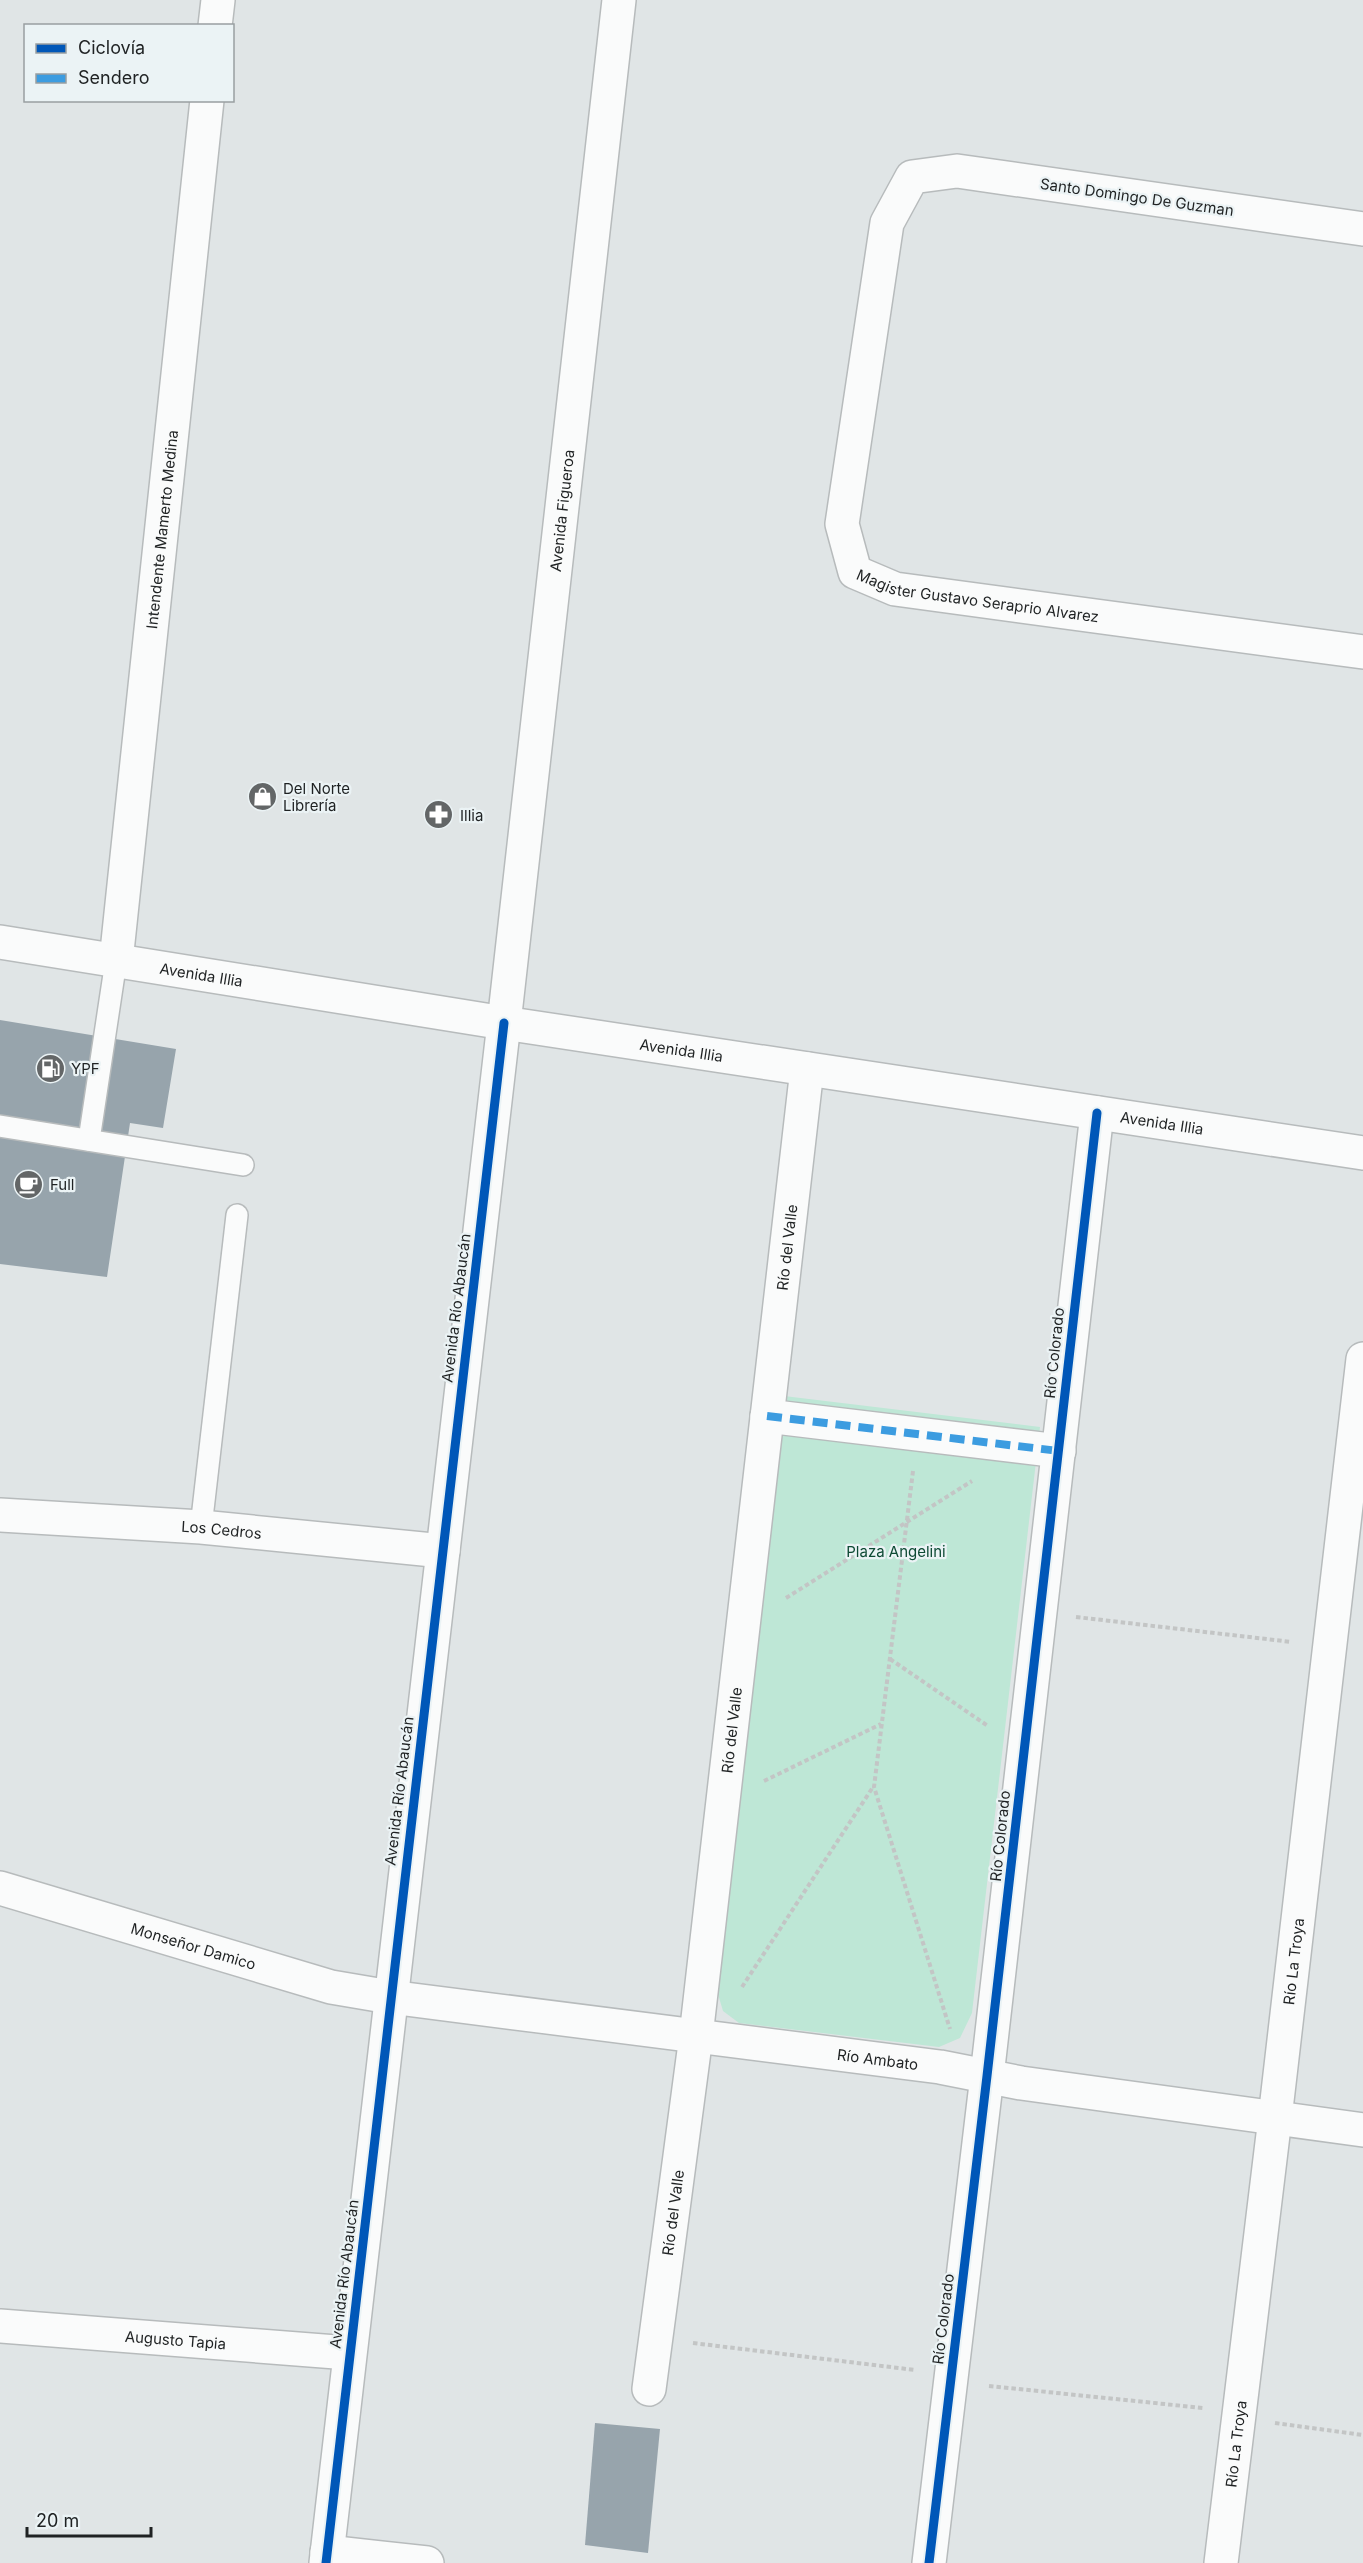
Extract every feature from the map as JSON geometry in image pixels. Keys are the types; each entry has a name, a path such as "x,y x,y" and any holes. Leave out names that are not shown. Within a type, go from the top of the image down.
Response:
{"street":[{"path":"215,24 218,0"},
{"name":"Avenida Figueroa","path":"504,1023 619,0"},
{"name":"Intendente Mamerto Medina","path":"116,961 207,102"},
{"name":"Santo Domingo De Guzman","path":"912,177 957,171 1363,229"},
{"name":"Magister Gustavo Seraprio Alvarez","path":"912,177 887,223 842,524 855,572 895,589 1363,652"},
{"name":"Avenida Illia","path":"0,942 504,1023 1363,1153"},
{"name":"Avenida Río Abaucán","path":"327,2557 504,1023"},
{"name":"Río del Valle","path":"649,2389 696,2036 807,1069"},
{"name":"Río Colorado","path":"929,2563 1097,1113"},
{"name":"Río La Troya","path":"1221,2563 1363,1359"},
{"path":"767,1416 1059,1451"},
{"name":"Los Cedros","path":"0,1515 201,1527 443,1551"},
{"name":"Monseñor Damico","path":"0,1888 331,1987 390,1997"},
{"name":"Río Ambato","path":"390,1997 940,2067 987,2076 1363,2130"},
{"name":"Augusto Tapia","path":"0,2326 349,2353"},
{"path":"327,2557 427,2563"}],"lane":[{"path":"89,1140 116,961"},
{"path":"0,1126 243,1165"},
{"path":"201,1527 237,1215"}],"path":[{"path":"918,1434 874,1787 950,2029"},
{"path":"781,1601 976,1478"},
{"path":"1040,1612 1302,1643 1329,1651"},
{"path":"890,1659 994,1730"},
{"path":"761,1782 882,1723"},
{"path":"739,1991 874,1787"},
{"path":"939,2032 950,2029 955,2022"},
{"path":"656,2339 912,2369 984,2385 1213,2409 1272,2423 1363,2435"}],"green space":[{"name":"Plaza Angelini","path":"784,1396 1040,1427 972,2013 960,2038 939,2047 739,2023 723,2011 717,1991"}],"building":[{"path":"0,1020 176,1049 163,1128 130,1123 107,1277 0,1264"},
{"path":"595,2423 660,2429 648,2553 585,2545"}],"marked path":[{"path":"767,1416 1059,1451"}],"cycle path":[{"path":"326,2563 504,1023"},
{"path":"929,2563 1097,1113"}],"place":[{"name":"Del Norte Librería","path":"262,797"},
{"name":"Illia","path":"439,815"},
{"name":"YPF","path":"50,1068"},
{"name":"Full","path":"29,1184"}]}
